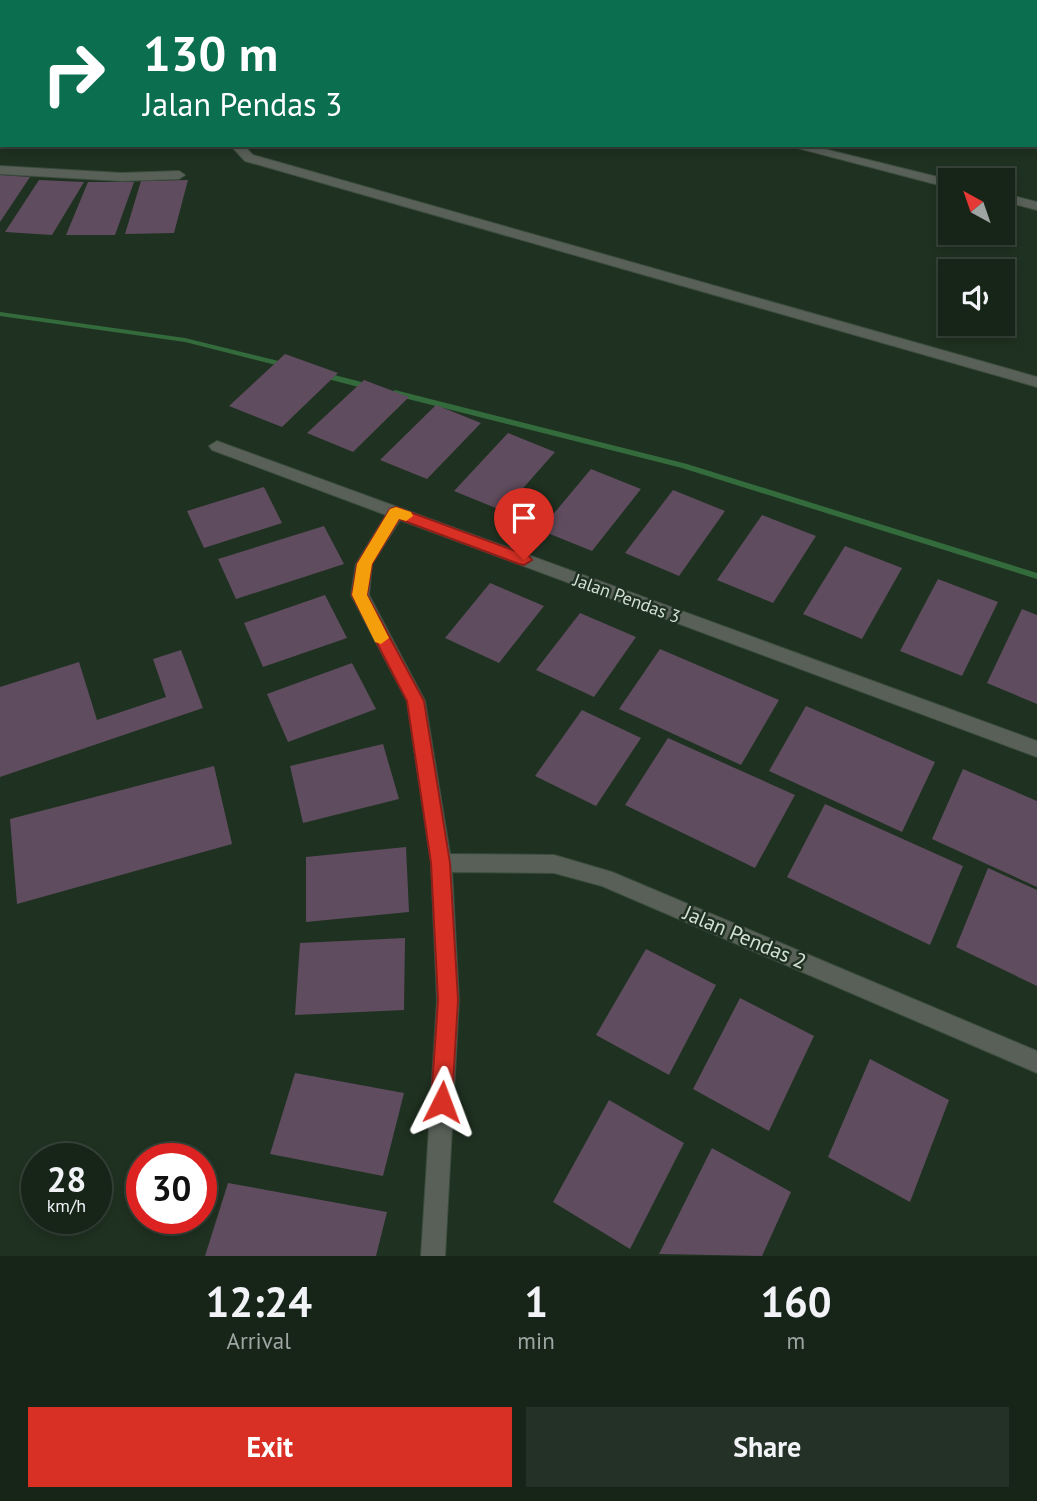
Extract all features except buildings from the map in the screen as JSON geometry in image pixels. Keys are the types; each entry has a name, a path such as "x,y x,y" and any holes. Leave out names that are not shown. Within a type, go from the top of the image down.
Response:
{"street":[{"path":"238,147 249,158 1037,382"},
{"path":"800,147 938,181"},
{"path":"0,170 122,177 179,175"},
{"path":"1015,200 1037,206"},
{"name":"Jalan Pendas 3","path":"217,446 1037,749"},
{"path":"396,512 364,564 360,595 416,701 441,863 448,1000 433,1256"},
{"name":"Jalan Pendas 2","path":"441,863 554,864 605,878 1037,1062"}],"waterway":[{"path":"0,314 185,340 288,366"},
{"path":"323,375 370,387"},
{"path":"395,393 684,466 1037,576"}],"slow traffic":[{"path":"381,638 360,595 364,564 396,512 406,516"}],"route":[{"path":"442,1102 448,1000 441,863 416,701 360,595 364,564 396,512 524,560"}]}
